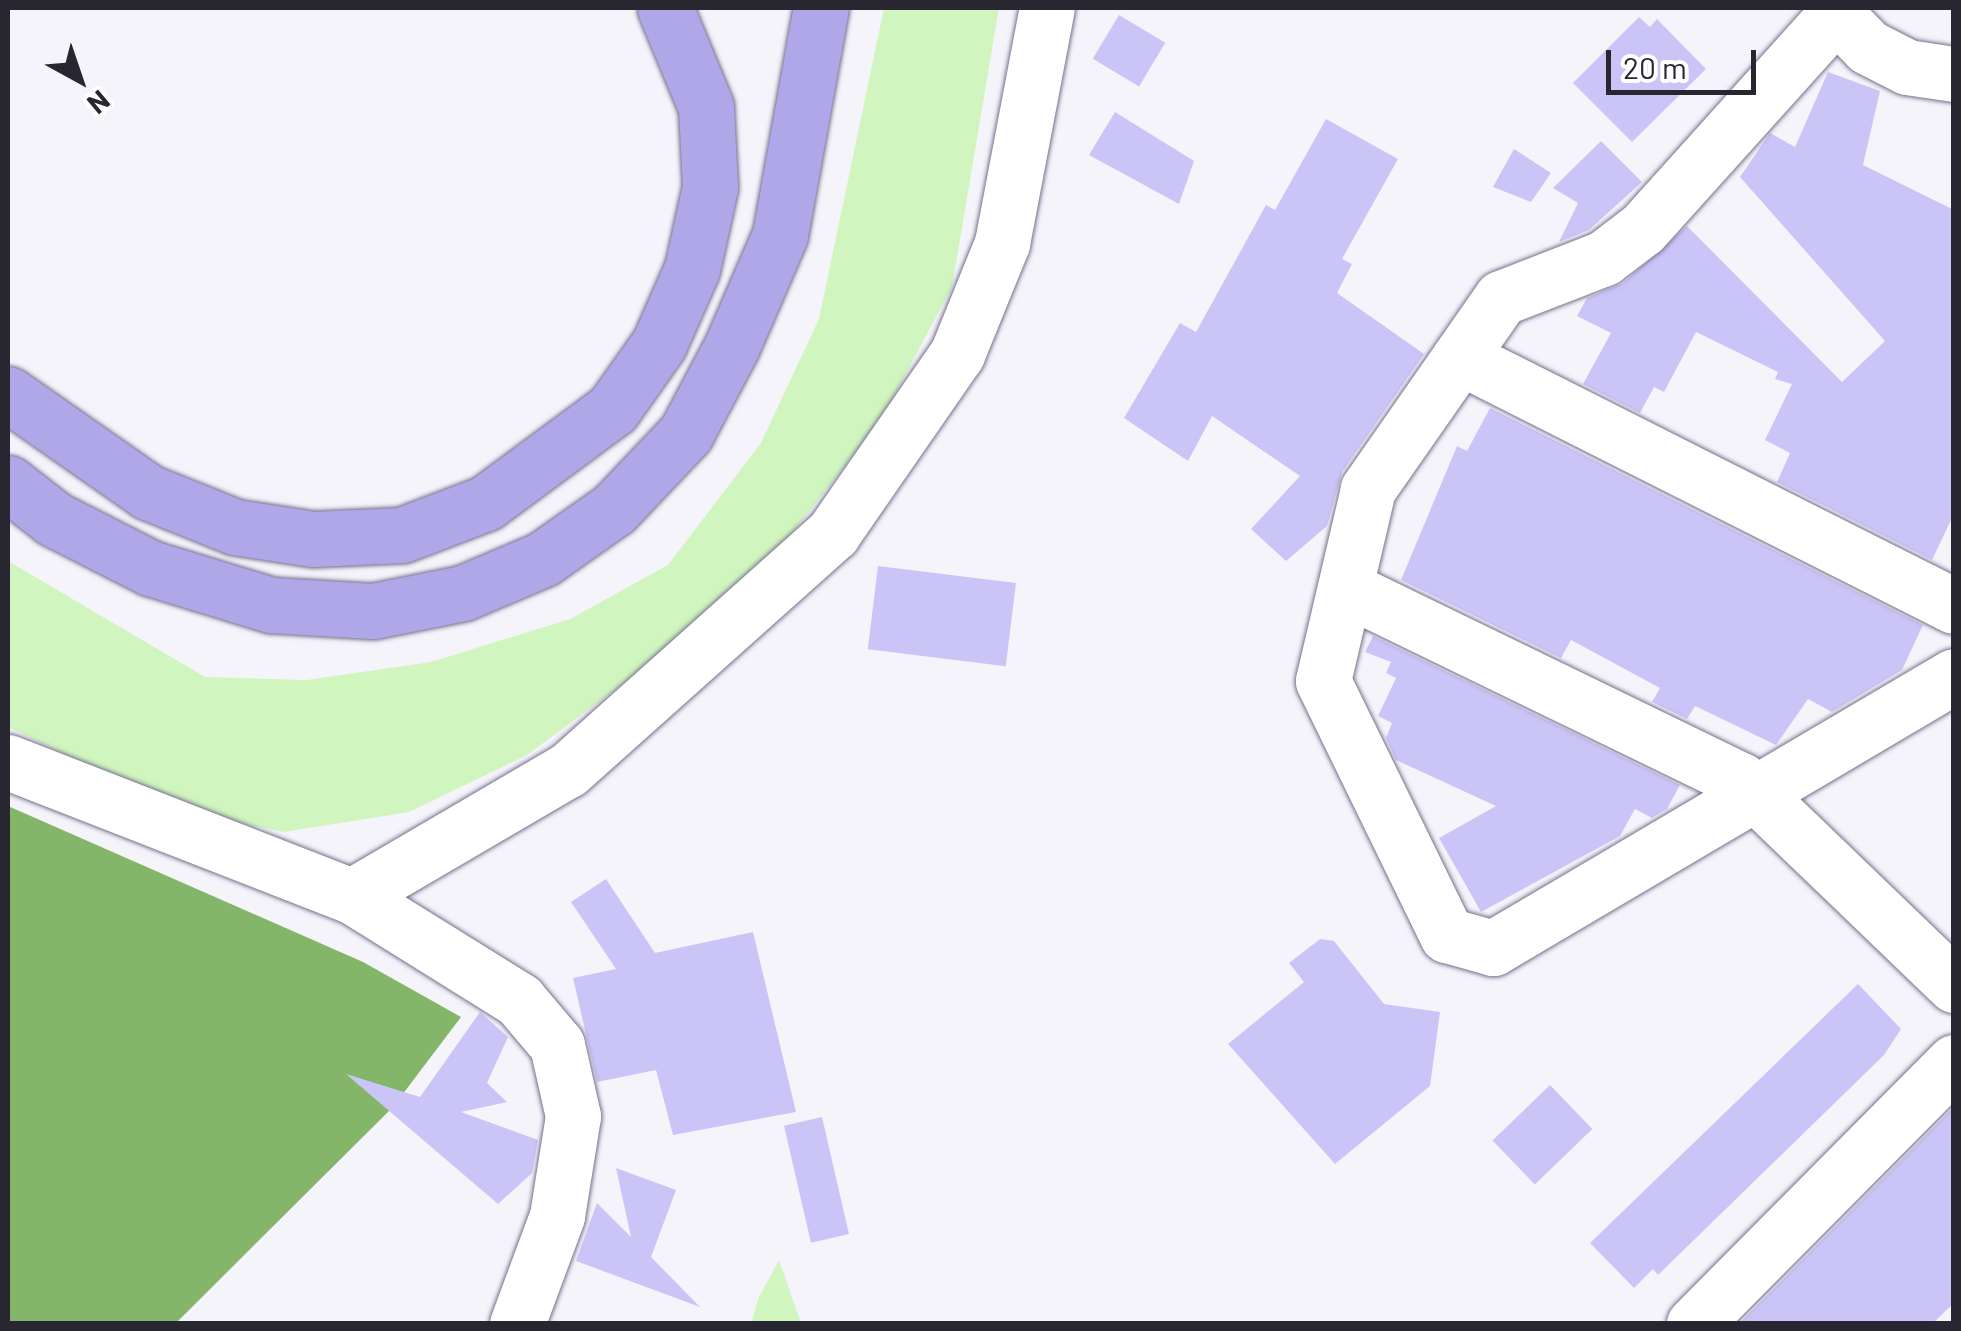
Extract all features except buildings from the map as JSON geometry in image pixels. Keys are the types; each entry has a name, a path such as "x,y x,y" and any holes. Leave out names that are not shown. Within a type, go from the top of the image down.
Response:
{"highway":[{"path":"8,394 148,492 235,526 313,539 402,535 486,503 613,409 659,344 692,269 710,187 706,106 665,8"},
{"path":"8,483 54,520 150,568 272,605 373,612 463,593 543,558 614,509 686,433 732,346 780,235 821,8"}],"street":[{"path":"352,896 568,770 833,533 957,354 1002,243 1047,8"},
{"path":"1954,74 1907,67 1832,12 1642,230 1604,258 1501,298 1368,490 1323,682 1447,935 1493,948 1954,676"},
{"path":"1460,357 1954,606"},
{"path":"1345,588 1757,792 1954,985"},
{"path":"8,762 352,896 474,966 557,1045 572,1116 557,1216 517,1324"},
{"path":"1694,1324 1954,1062"}],"shaded area":[{"path":"884,8 999,8 952,287 881,420 770,561 631,678 527,755 409,812 284,832 188,813 8,727 8,561 205,677 307,680 431,662 570,619 668,565 761,443 819,319"},
{"path":"8,806 363,962 461,1017 393,1107 176,1323 8,1323"},
{"path":"779,1260 801,1323 751,1323 759,1297"}]}
